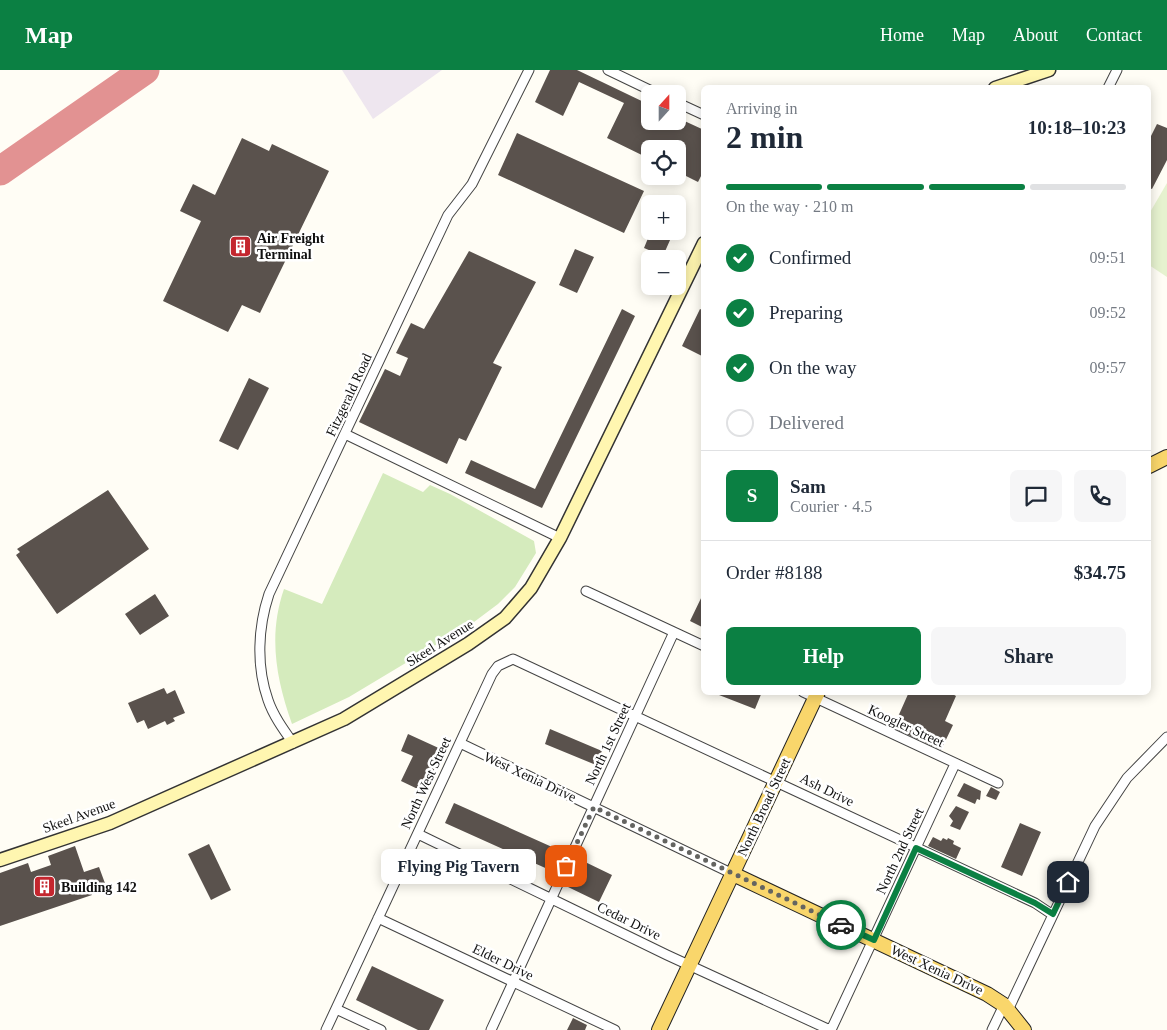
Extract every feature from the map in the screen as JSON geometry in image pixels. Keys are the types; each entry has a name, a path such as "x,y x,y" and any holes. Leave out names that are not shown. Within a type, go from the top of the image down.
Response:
{"main road":[{"path":"1151,465 1167,457"},
{"name":"North Broad Street","path":"659,1030 776,781 812,695"},
{"name":"West Xenia Drive","path":"733,874 987,994 1006,1007 1024,1030"}],"street":[{"name":"Fitzgerald Road","path":"293,743 267,699 259,638 262,614 269,594 448,215 476,177 529,70"},
{"path":"608,70 641,86"},
{"path":"1004,85 1049,70"},
{"path":"1110,85 1117,70"},
{"path":"686,107 701,114"},
{"name":"Skeel Avenue","path":"0,860 110,823 344,719 496,625 516,608 531,588 560,538 701,248"},
{"path":"345,434 560,538"},
{"path":"586,591 701,645"},
{"name":"North 1st Street","path":"491,1030 674,632"},
{"name":"Ash Drive","path":"506,661 513,659 521,662 1035,903 1053,914"},
{"name":"North West Street","path":"326,1030 492,674 498,666 506,661"},
{"name":"Koogler Street","path":"814,695 998,783"},
{"path":"992,1030 1006,1007 1053,914 1095,826 1111,800 1140,762 1167,737"},
{"name":"West Xenia Drive","path":"460,743 733,874"},
{"name":"North 2nd Street","path":"830,1030 874,940 955,764"},
{"name":"Cedar Drive","path":"418,834 689,965 830,1030"},
{"name":"Elder Drive","path":"378,918 615,1030"},
{"path":"336,1008 381,1030"}],"shaded area":[{"path":"342,70 442,70 373,119"}],"green space":[{"path":"1167,183 1167,277 1151,266 1151,211"},
{"path":"383,473 423,492 430,485 450,494 534,541 536,553 515,587 498,604 474,622 349,697 292,724 278,674 276,657 276,623 284,589 322,604"}],"building":[{"path":"550,70 577,70 641,101 641,130 686,130 686,122 701,129 701,176 698,182 686,176 686,140 641,140 641,155 607,138 624,103 579,82 563,116 535,102"},
{"path":"1157,124 1167,128 1167,160 1152,189 1151,189 1151,136"},
{"path":"517,133 644,191 624,233 498,175"},
{"name":"Air Freight Terminal","path":"242,138 269,151 272,144 329,171 260,313 242,305 228,332 163,301 201,221 180,211 193,184 215,195"},
{"path":"647,240 670,240 666,250 649,250 644,248"},
{"path":"575,249 594,257 577,293 559,285"},
{"path":"469,251 536,282 493,363 502,367 466,441 459,438 447,464 359,422 385,369 400,376 408,358 396,353 411,323 424,329"},
{"path":"622,309 635,316 542,508 465,473 471,460 535,489"},
{"path":"700,309 701,310 701,356 682,346"},
{"path":"249,378 269,388 238,450 219,441"},
{"path":"108,490 149,549 57,614 16,555 20,552 17,549"},
{"path":"155,594 169,616 140,635 125,614"},
{"path":"701,598 701,626 690,621"},
{"path":"164,688 167,694 175,690 185,713 173,718 175,721 167,725 165,721 148,729 144,720 137,723 128,703"},
{"path":"719,695 761,695 755,709"},
{"path":"908,695 956,696 945,721 953,725 941,750 893,728"},
{"path":"550,729 602,751 596,765 545,744"},
{"path":"408,734 443,750 424,792 401,781 413,756 401,751"},
{"path":"964,783 981,791 980,800 977,799 975,804 957,796"},
{"path":"991,787 1000,792 996,800 986,796"},
{"path":"454,803 561,851 552,871 445,823"},
{"path":"956,806 969,812 960,830 950,826 953,821 949,816"},
{"path":"1020,823 1041,832 1022,876 1001,867"},
{"path":"933,837 941,841 943,838 947,840 948,838 954,841 953,844 961,848 956,859 928,846"},
{"path":"209,844 231,890 211,900 188,854"},
{"name":"Building 142","path":"75,846 84,872 99,867 106,886 100,888 98,884 90,887 92,895 0,926 0,873 28,863 31,872 51,865 48,856"},
{"path":"581,860 612,875 599,902 568,887"},
{"path":"372,966 444,1000 429,1030 418,1030 356,1000"},
{"path":"573,1018 587,1025 585,1030 567,1030"}],"taxiway":[{"path":"0,171 145,70"}],"way so far":[{"path":"566,866 594,807 841,925"}],"place":[{"name":"Air Freight Terminal","path":"241,246"},
{"name":"Flying Pig Tavern","path":"566,866"},
{"name":"Building 142","path":"45,887"}],"route":[{"path":"841,925 874,940 916,848 1035,903 1053,914 1068,882"}]}
